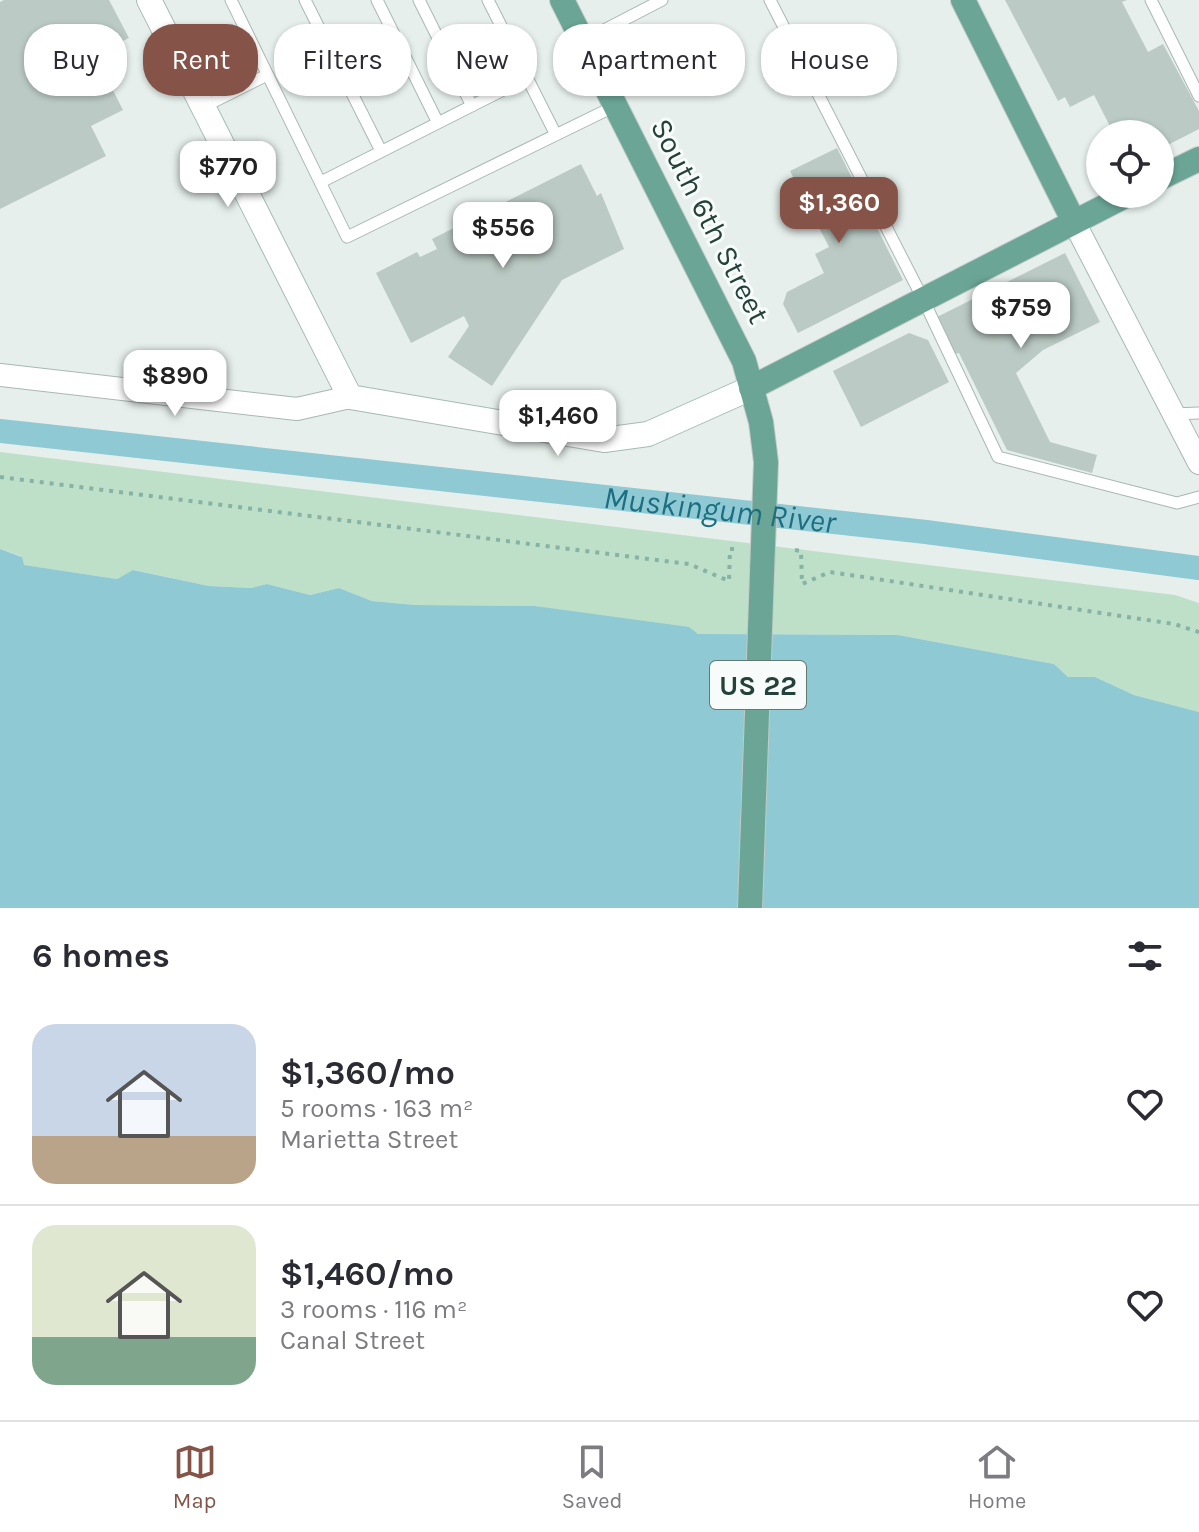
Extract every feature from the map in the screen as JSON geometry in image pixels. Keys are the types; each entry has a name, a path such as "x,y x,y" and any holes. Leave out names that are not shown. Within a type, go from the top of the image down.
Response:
{"main road":[{"path":"149,0 350,397 604,440 648,434 751,388 1102,208"},
{"name":"South 6th Street","path":"562,0 574,24"},
{"path":"963,0 1074,222"},
{"name":"South 6th Street","path":"611,96 744,361 751,388"},
{"path":"1174,171 1199,159"},
{"name":"US 22","path":"750,908 766,462 761,422 751,388"}],"street":[{"path":"1074,222 1199,463"},
{"path":"0,375 297,409 350,397"}],"lane":[{"path":"231,0 347,237 616,106"},
{"path":"305,0 381,151"},
{"path":"377,0 438,123"},
{"path":"419,0 472,106"},
{"path":"488,0 500,24"},
{"path":"616,24 662,0"},
{"path":"770,0 923,299 998,457 1177,503 1199,497"},
{"path":"1151,0 1199,96"},
{"path":"203,107 267,75"},
{"path":"321,182 492,96"},
{"path":"536,96 556,135"},
{"path":"1174,414 1199,413"}],"path":[{"path":"0,477 689,564 729,581 730,549 736,549"},
{"path":"795,550 801,551 802,584 830,572 1174,624 1199,632"}],"green space":[{"path":"0,452 1175,595 1199,603 1199,712 1134,695 1095,677 1068,677 1054,664 898,635 698,634 535,606 415,605 372,601 339,588 310,595 267,584 251,588 209,586 134,570 117,579 23,565 21,556 0,549"}],"water":[{"path":"0,549 22,557 24,565 117,579 133,570 209,586 251,588 267,584 310,595 339,588 372,601 415,605 535,606 689,627 698,634 898,635 1054,664 1068,677 1095,677 1134,695 1199,712 1199,908 0,908"}],"building":[{"path":"109,0 122,24 24,24 24,96 116,96 123,110 91,126 106,156 0,209 0,2"},
{"path":"1005,0 1127,0 1122,2 1148,52 1163,44 1199,111 1199,129 1174,142 1174,120 1107,120 1094,95 1070,107 1065,97 1058,101"},
{"path":"837,148 903,280 798,333 783,304 787,292 824,273 815,254 829,247 790,171"},
{"path":"581,164 597,196 601,193 624,249 562,280 492,386 448,357 469,326 464,316 411,343 376,273 417,252 420,257 437,249 432,239"},
{"path":"1065,253 1100,322 1043,350 1016,373 1050,442 1097,455 1092,473 1007,450 959,353 955,354 937,317"},
{"path":"909,333 928,340 949,382 861,427 833,371"}],"waterway":[{"name":"Muskingum River","path":"0,431 926,532 1199,568"}]}
